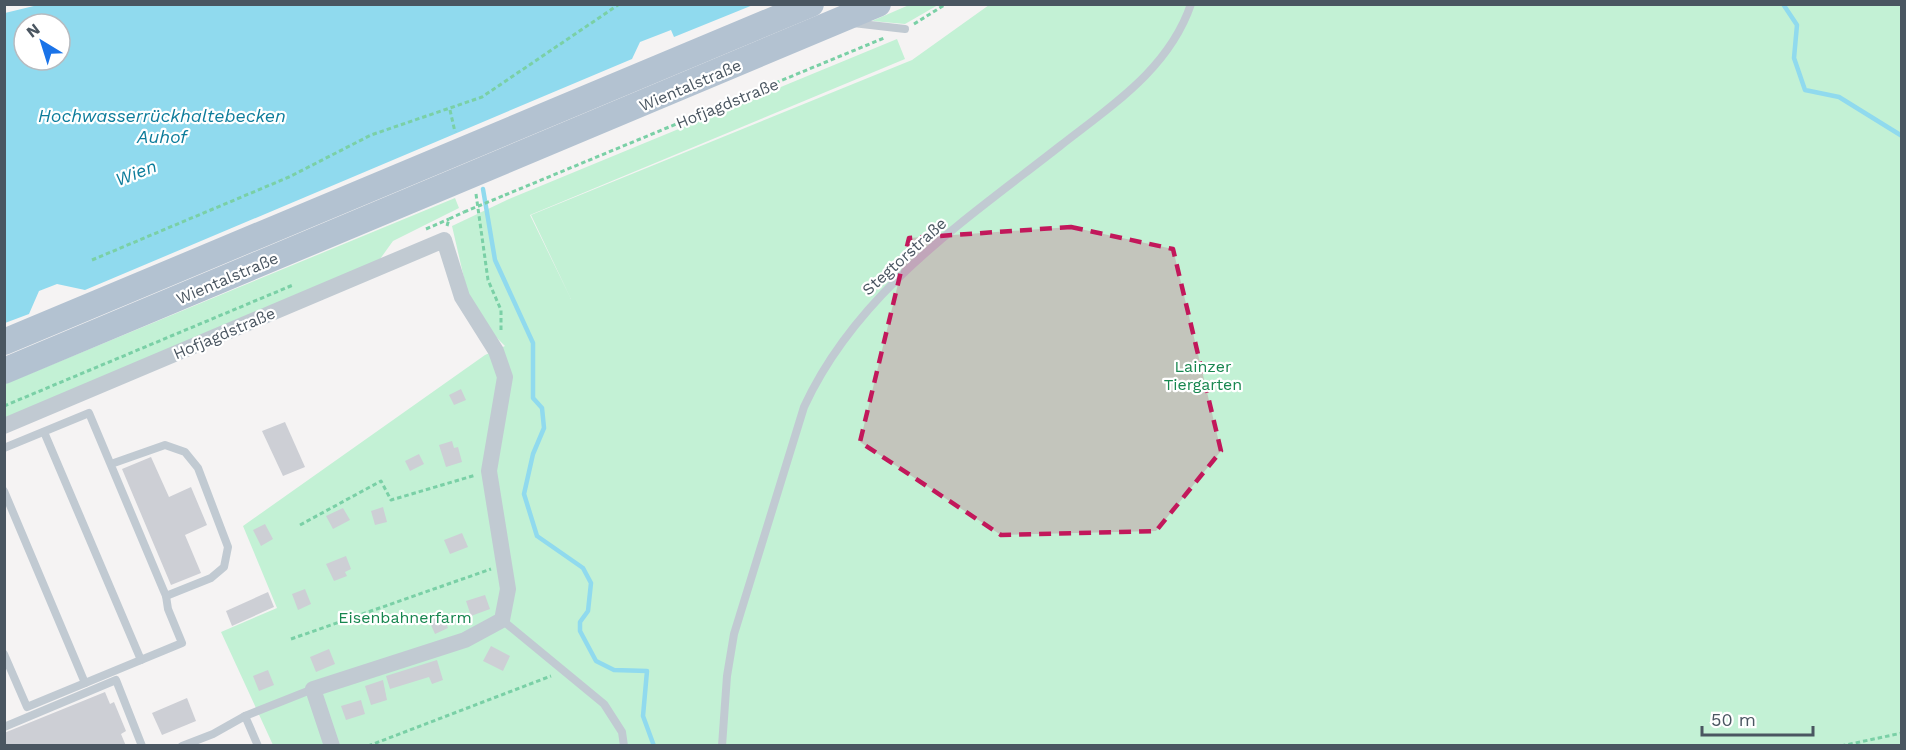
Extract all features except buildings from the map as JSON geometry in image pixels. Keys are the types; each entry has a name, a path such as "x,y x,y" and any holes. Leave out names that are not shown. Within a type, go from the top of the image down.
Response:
{"main road":[{"name":"Wientalstraße","path":"4,371 878,4"},
{"name":"Wientalstraße","path":"4,342 811,5"}],"street":[{"path":"332,746 313,689 465,640 502,620 508,589 489,471 505,377 496,351 462,297 444,240"},
{"name":"Hofjagdstraße","path":"4,426 444,240"}],"lane":[{"name":"Stegtorstraße","path":"723,746 727,676 734,634 804,407 818,377 839,344 886,288 927,251 1140,84 1174,40 1191,4"},
{"path":"841,21 905,29"},
{"path":"4,448 90,413 166,596 168,609 182,643 27,707 4,654"},
{"path":"44,432 141,660"},
{"path":"111,464 165,445 184,452 198,468 228,547 224,567 210,578 166,596"},
{"path":"4,491 85,683"},
{"path":"502,620 604,704 622,732 624,746"},
{"path":"4,727 116,680 142,746"},
{"path":"182,746 213,734 245,716 313,689"},
{"path":"245,716 258,746"}],"path":[{"name":"Hofjagdstraße","path":"444,240 449,219 905,29 946,4"},
{"path":"92,260 289,177 370,135 450,110 482,97 618,5"},
{"path":"450,110 457,136"},
{"path":"476,192 488,279 501,310"},
{"path":"4,406 298,283"},
{"path":"300,525 381,481 391,500 489,471"},
{"path":"291,639 504,564"},
{"path":"368,746 564,671"},
{"path":"1841,746 1902,733"}],"highlighted area":[{"path":"1071,227 1173,249 1221,451 1156,531 1001,535 860,442 909,238"}],"green space":[{"path":"909,5 938,5 905,24 872,21"},
{"name":"Lainzer Tiergarten","path":"989,5 1901,5 1901,745 273,745 221,632 277,608 243,526 485,355 505,346 492,333 467,291 452,226 509,199 897,39 905,59 530,215 571,299 531,215 912,60"},
{"path":"455,198 459,208 393,241 375,266 5,418 5,384"}],"water":[{"name":"Hochwasserrückhaltebecken Auhof","path":"42,4 753,4 674,37 671,30 640,42 632,59 85,290 57,284 39,291 29,314 5,323 5,13"}],"waterway":[{"path":"1783,4 1797,25 1794,58 1805,90 1839,97 1902,136"},
{"path":"483,189 495,260 533,343 533,398 542,408 544,428 533,454 524,494 537,536 583,568 591,583 588,611 580,622 580,631 596,661 614,670 647,671 643,716 654,746"}],"water label":[{"name":"Wien","path":"136,173"}],"park label":[{"name":"Eisenbahnerfarm","path":"405,617"}]}
